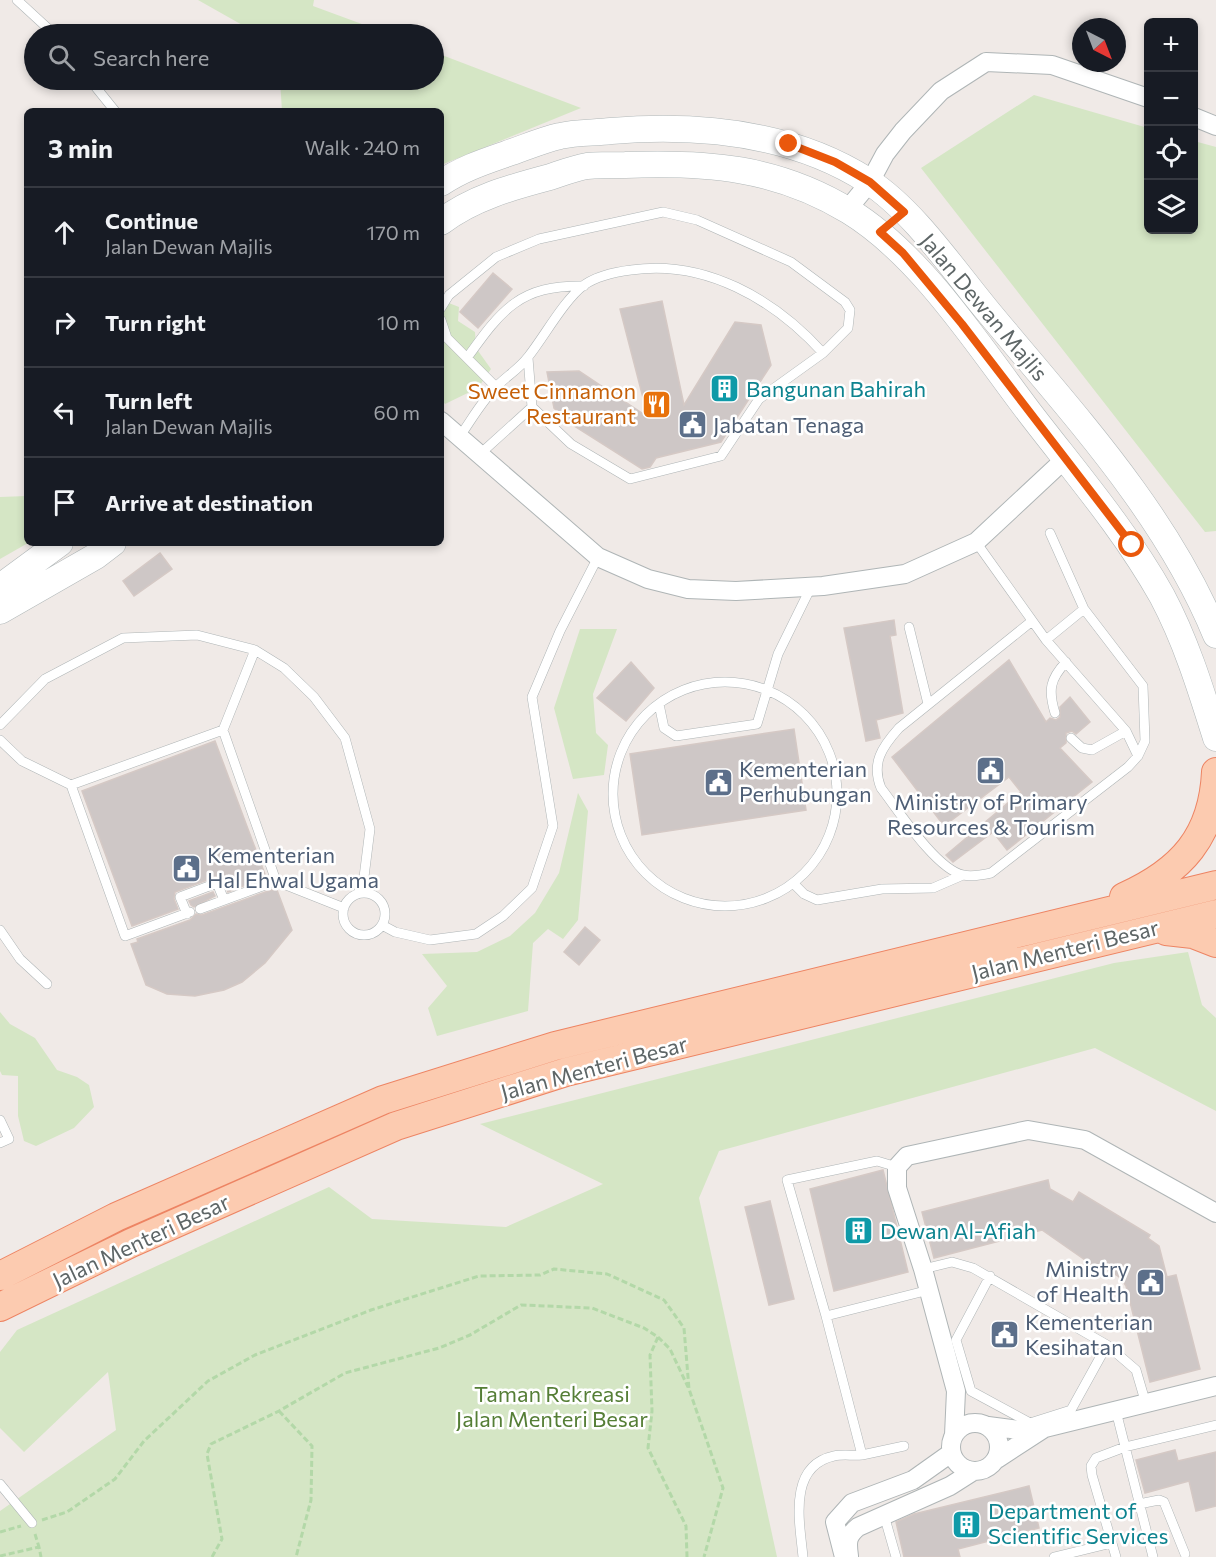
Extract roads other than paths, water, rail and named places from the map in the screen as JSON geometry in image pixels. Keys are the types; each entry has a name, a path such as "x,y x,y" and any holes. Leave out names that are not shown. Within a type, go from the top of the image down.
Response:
{"main road":[{"path":"1070,920 1145,887 1183,859 1203,832 1215,800 1216,772"},
{"name":"Jalan Menteri Besar","path":"0,1275 116,1217 383,1100 555,1046 1216,885"},
{"name":"Jalan Menteri Besar","path":"0,1307 131,1243 396,1126 566,1072 1216,914"},
{"path":"1151,930 1192,934 1216,943"}],"street":[{"path":"847,210 870,182 885,154 941,92 986,62 1052,65 1144,96"},
{"path":"1198,119 1216,126"},
{"name":"Jalan Dewan Majlis","path":"444,181 462,169 561,135 661,127 740,134 789,144 835,162 870,182 904,212 1085,429 1159,524 1198,590 1216,635"},
{"name":"Jalan Dewan Majlis","path":"444,220 496,192 586,166 670,163 739,168 783,179 847,210 880,232 903,253 962,324 1132,545 1163,598 1199,681 1216,738"},
{"path":"880,232 904,212"},
{"path":"444,423 598,557 648,579 688,589 736,591 811,587 905,574 976,542 1065,459"},
{"path":"0,587 56,546"},
{"path":"0,611 96,556 109,546"},
{"path":"972,1472 955,1462 951,1454 956,1391 923,1269 897,1188 897,1167 908,1156 934,1149 1028,1130 1043,1131 1085,1140 1216,1213"},
{"path":"954,1435 969,1423 1019,1430 1045,1428 1216,1386"},
{"path":"956,1391 999,1440 996,1460"},
{"path":"849,1557 847,1541 850,1534 858,1527 950,1486 972,1472 981,1471 1045,1428"},
{"path":"843,1557 835,1522 852,1503 913,1480 951,1454"}],"lane":[{"path":"17,0 43,24"},
{"path":"98,90 113,108"},
{"path":"444,303 449,295 496,257 539,239 663,212 697,220 792,262 845,302 850,310 848,328 823,353 759,399 721,456 630,479 571,444 532,407 528,358"},
{"path":"467,358 489,327 511,304 536,290 560,286 584,286 612,273 657,266 692,270 723,280 767,303 810,338 823,353"},
{"path":"460,436 496,387 528,358 584,286"},
{"path":"444,329 447,338 496,387"},
{"path":"480,454 532,407"},
{"path":"793,883 804,894 817,900 882,889 933,888 963,875 991,873 1128,767 1138,756 1145,741 1143,686 1084,609 1050,533"},
{"path":"976,542 1046,640 1126,731 1138,756"},
{"path":"382,925 395,932 430,939 476,934 503,916 532,888 553,826 532,697 560,631 598,557"},
{"path":"659,704 664,728 676,736 757,724 778,654 811,587"},
{"path":"1046,640 1084,609"},
{"path":"963,875 950,869 935,855 881,788 876,776 881,748 899,728 1032,621"},
{"path":"909,627 928,704"},
{"path":"0,725 45,679 123,638 197,635 255,650 284,668 317,700 345,738 370,829 364,877 358,894"},
{"path":"255,650 223,730 276,881"},
{"path":"1055,713 1051,700 1053,676 1066,662"},
{"path":"738,682 768,689 794,704 816,726 831,753 838,783 836,814 827,843 810,869 793,883 759,902 728,907 698,904 669,893 645,874 626,850 615,821 612,790 618,760 631,732 659,704 677,692 707,683 738,682"},
{"path":"71,785 223,730"},
{"path":"1071,738 1082,748 1092,750 1126,731"},
{"path":"0,740 22,761 71,785 125,936 188,913 180,897 217,883 224,900"},
{"path":"200,909 276,881 344,908"},
{"path":"366,893 380,902 384,909 382,925 370,934 355,933 345,923 344,908 347,902 358,894 366,893"},
{"path":"0,930 20,959 47,984"},
{"path":"0,1120 9,1139 0,1143"},
{"path":"862,1455 826,1316 786,1180 877,1161 897,1167"},
{"path":"923,1269 952,1262 990,1276 1107,1345 1136,1370 1146,1404"},
{"path":"990,1276 956,1340 971,1391 1030,1423 1071,1410 1107,1345"},
{"path":"826,1316 929,1290"},
{"path":"1116,1411 1153,1557"},
{"path":"1116,1557 1091,1466 1096,1458 1125,1447 1216,1425"},
{"path":"803,1557 797,1500 808,1473 820,1462 833,1456 862,1455 904,1446"},
{"path":"0,1484 33,1523"},
{"path":"1139,1504 1159,1500 1164,1502 1185,1554"},
{"path":"884,1515 896,1557"},
{"path":"1054,1557 1112,1543"}],"place":[{"name":"Bangunan Bahirah","path":"725,389"},
{"name":"Sweet Cinnamon Restaurant","path":"657,404"},
{"name":"Jabatan Tenaga","path":"692,425"},
{"name":"Ministry of Primary Resources & Tourism","path":"991,770"},
{"name":"Kementerian Perhubungan","path":"718,782"},
{"name":"Kementerian Hal Ehwal Ugama","path":"186,868"},
{"name":"Dewan Al-Afiah","path":"859,1231"},
{"name":"Ministry of Health","path":"1150,1282"},
{"name":"Kementerian Kesihatan","path":"1004,1335"},
{"name":"Department of Scientific Services","path":"967,1524"}],"park label":[{"name":"Taman Rekreasi Jalan Menteri Besar","path":"552,1406"}]}
